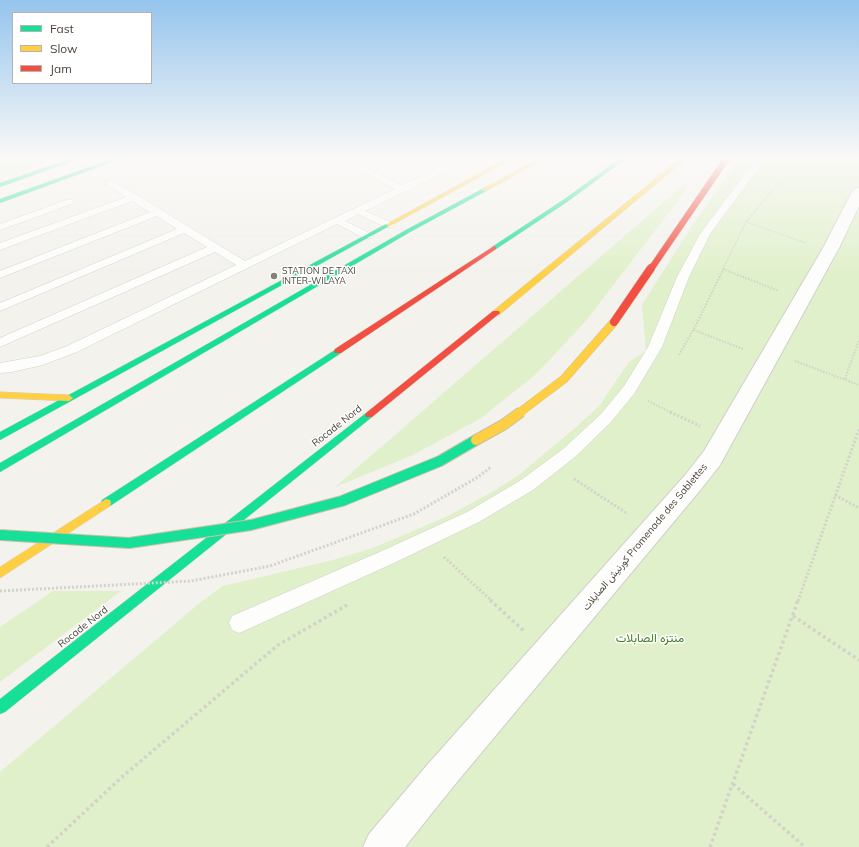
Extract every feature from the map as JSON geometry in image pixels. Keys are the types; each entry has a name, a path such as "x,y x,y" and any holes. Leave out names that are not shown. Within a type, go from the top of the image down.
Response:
{"main road":[{"path":"0,201 10,198"},
{"path":"0,436 439,198"},
{"path":"0,468 408,231 470,198"},
{"path":"0,573 570,198"},
{"name":"Rocade Nord","path":"0,707 454,348 637,198"},
{"path":"0,535 129,543 251,525 342,501 440,461 503,425 564,379 609,330 700,198"},
{"path":"0,395 69,398"}],"street":[{"name":"كورنيش الصابلات Promenade des Sablettes","path":"382,847 440,776 694,481 712,458 829,251 850,198"}],"lane":[{"path":"0,247 133,198"},
{"path":"135,198 245,266"},
{"path":"0,368 27,364 58,355 386,198"},
{"path":"239,623 390,556 473,517 527,485 569,453 606,418 629,390 655,347 683,277 705,234 732,198"},
{"path":"0,227 69,202"},
{"path":"358,211 389,225"},
{"path":"0,275 158,212"},
{"path":"338,221 368,236"},
{"path":"0,307 185,229"},
{"path":"0,343 215,248"}],"path":[{"path":"746,222 829,251"},
{"path":"723,269 802,300"},
{"path":"694,330 768,359"},
{"path":"845,380 859,340"},
{"path":"795,361 859,385"},
{"path":"647,400 723,438"},
{"path":"710,847 859,429"},
{"path":"571,477 652,530"},
{"path":"835,495 859,508"},
{"path":"442,555 547,651"},
{"path":"793,616 859,660"},
{"path":"733,784 805,847"}],"green space":[{"path":"669,198 680,198 585,322 535,375 481,418 413,455 335,487"},
{"name":"منتزه الصابلات","path":"712,198 859,198 859,847 0,847 0,772 202,601 223,586 333,560 373,548 448,516 497,489 520,474 575,428 599,406 629,362 646,351 642,305 691,227"},
{"path":"53,591 121,591 0,682 0,627"}],"traffic: fast":[{"path":"0,201 10,198"},
{"path":"0,468 408,231 470,198"},
{"path":"494,248 570,198"},
{"path":"0,436 388,225"},
{"path":"106,503 338,351"},
{"path":"0,707 369,415"},
{"path":"0,535 129,543 251,525 342,501 440,461 476,440"}],"traffic: slow":[{"path":"388,225 439,198"},
{"path":"496,313 637,198"},
{"path":"476,440 503,425 564,379 614,322"},
{"path":"0,395 69,398"},
{"path":"0,573 106,503"}],"traffic: jam":[{"path":"614,322 700,198"},
{"path":"338,351 494,248"},
{"path":"369,415 496,313"}],"place":[{"name":"STATION DE TAXI INTER-WILAYA","path":"274,276"}]}
